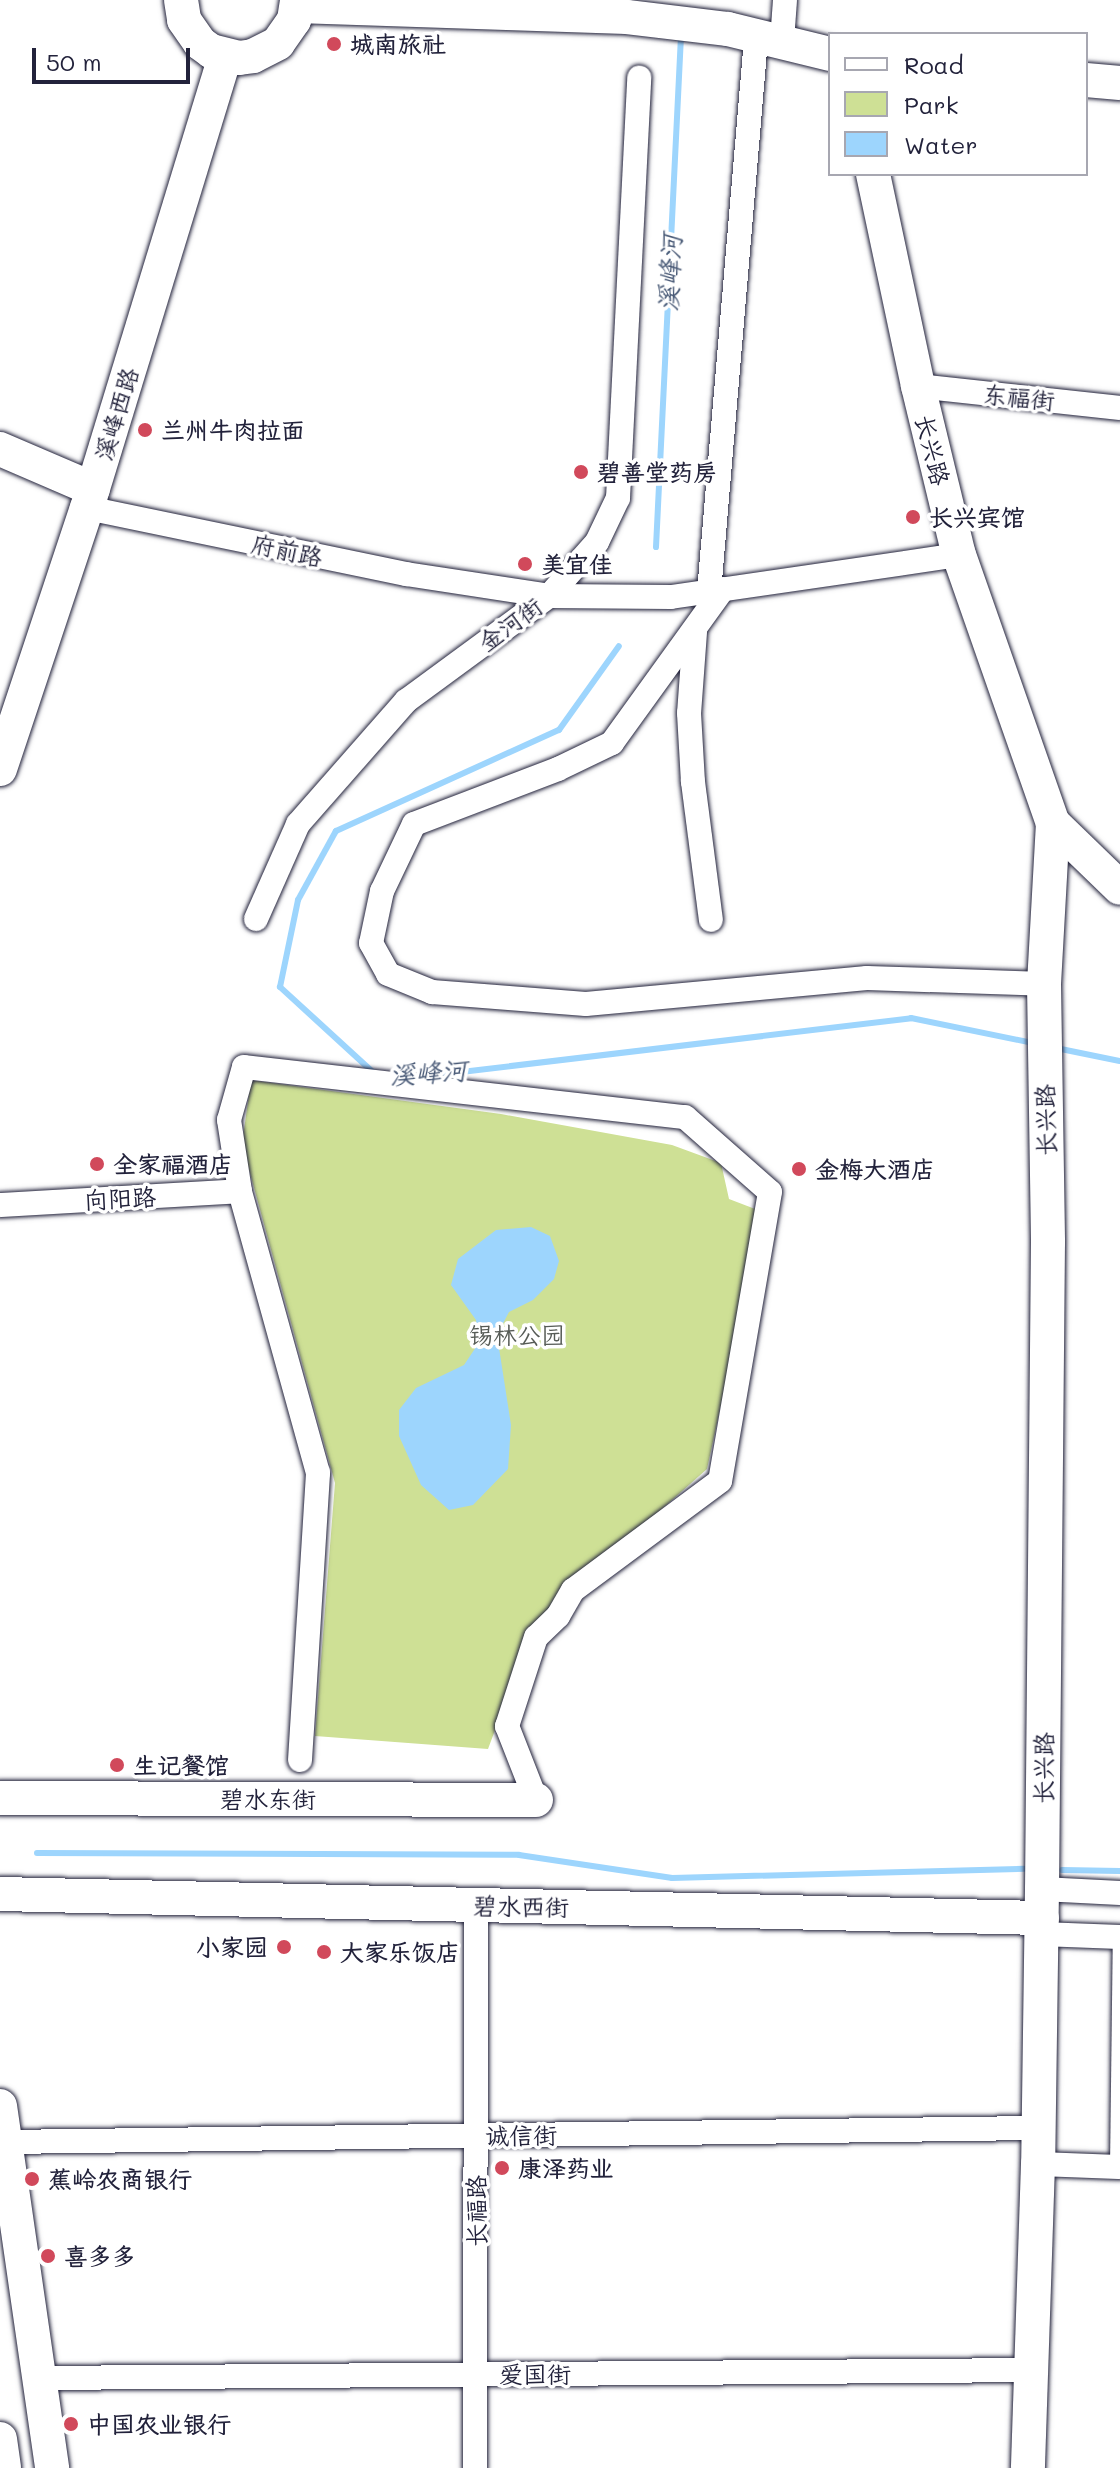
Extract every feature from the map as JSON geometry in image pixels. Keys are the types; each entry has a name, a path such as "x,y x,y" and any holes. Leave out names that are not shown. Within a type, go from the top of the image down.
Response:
{"street":[{"path":"181,0 191,33 211,51 225,56 253,56 278,43 287,33 297,3 627,17 755,36 828,54"},
{"path":"711,920 692,769 689,713 695,631 755,36 785,0"},
{"name":"溪峰西路","path":"0,769 90,498 225,56"},
{"name":"金河街","path":"256,919 298,824 406,701 549,596 597,542 618,498 639,78"},
{"path":"1088,80 1120,83"},
{"name":"长兴路","path":"873,176 918,386 959,555 1053,823 1043,1067 1048,1242 1042,1914 1028,2468"},
{"name":"东福街","path":"918,386 1120,408"},
{"name":"府前路","path":"0,449 90,498"},
{"name":"府前路","path":"0,471 90,498 406,574 549,596 699,593"},
{"path":"699,593 959,555"},
{"path":"695,631 612,743 558,769 414,824 382,891 371,943 388,974 432,992 586,1004 867,978 1045,992"},
{"path":"1053,823 1120,888"},
{"path":"300,1760 318,1473 240,1191 229,1120 244,1067 685,1117 770,1192 720,1481 573,1590 558,1616 536,1637 507,1726 536,1800"},
{"name":"向阳路","path":"0,1205 240,1191"},
{"name":"碧水东街","path":"0,1798 536,1800"},
{"path":"1042,1914 1120,1893"},
{"name":"碧水西街","path":"0,1894 1042,1914"},
{"name":"长福路","path":"475,2468 476,1905"},
{"path":"1042,1914 1120,1937"},
{"path":"0,2106 52,2468"},
{"name":"诚信街","path":"5,2142 1036,2128"},
{"path":"1038,2164 1118,2167"},
{"name":"爱国街","path":"39,2378 1030,2370"},
{"path":"0,2439 4,2468"}],"lane":[{"path":"1118,2167 1120,1937"}],"green space":[{"name":"锡林公园","path":"251,1080 501,1114 672,1145 721,1163 729,1199 763,1212 707,1469 637,1531 526,1647 488,1749 315,1736 335,1483 242,1144"}],"water":[{"path":"531,1227 550,1236 559,1261 554,1279 533,1300 509,1312 497,1335 511,1425 508,1469 473,1505 449,1510 421,1485 399,1436 399,1410 416,1388 464,1365 478,1344 476,1320 451,1285 458,1259 496,1230"}],"waterway":[{"name":"溪峰河","path":"656,547 681,36"},
{"name":"溪峰河","path":"375,1074 280,987 298,900 336,831 559,730 619,646"},
{"name":"溪峰河","path":"419,1077 911,1018 1033,1043"},
{"name":"溪峰河","path":"1056,1048 1120,1061"},
{"path":"37,1853 519,1855 672,1878 1024,1869"},
{"path":"1062,1870 1120,1871"}],"place":[{"name":"城南旅社","path":"334,44"},
{"name":"兰州牛肉拉面","path":"145,430"},
{"name":"碧善堂药房","path":"581,472"},
{"name":"长兴宾馆","path":"913,517"},
{"name":"美宜佳","path":"525,564"},
{"name":"全家福酒店","path":"97,1164"},
{"name":"金梅大酒店","path":"799,1169"},
{"name":"生记餐馆","path":"117,1765"},
{"name":"小家园","path":"284,1947"},
{"name":"大家乐饭店","path":"324,1952"},
{"name":"康泽药业","path":"502,2168"},
{"name":"蕉岭农商银行","path":"32,2179"},
{"name":"喜多多","path":"48,2256"},
{"name":"中国农业银行","path":"71,2424"}]}
